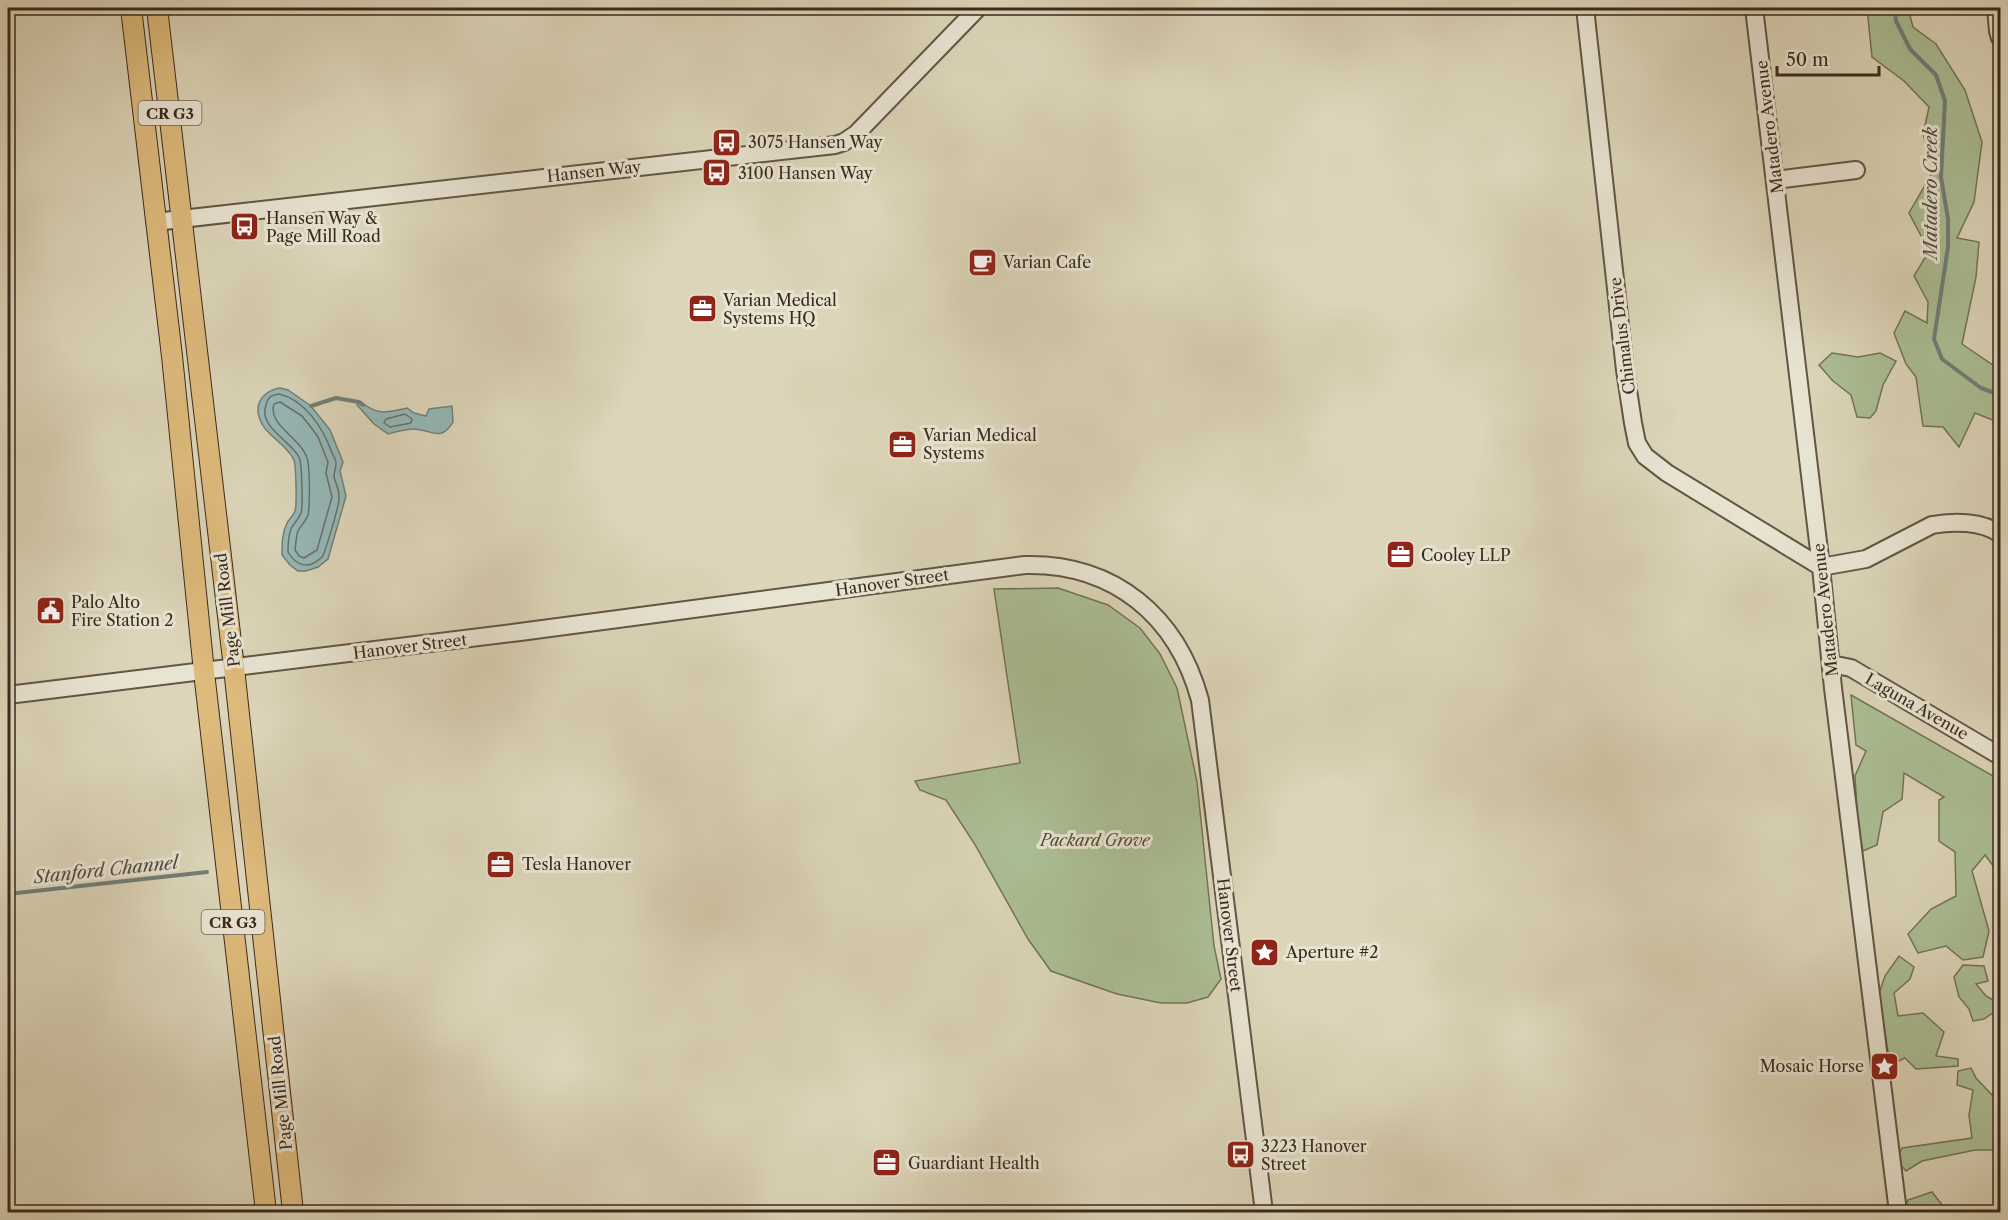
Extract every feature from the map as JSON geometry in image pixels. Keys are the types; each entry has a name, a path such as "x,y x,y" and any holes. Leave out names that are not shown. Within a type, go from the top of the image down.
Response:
{"main road":[{"name":"Page Mill Road","path":"131,8 172,356 204,672 266,1212"},
{"name":"Page Mill Road","path":"157,8 234,668 294,1212"}],"street":[{"name":"Hansen Way","path":"155,222 835,145 856,134 978,8"},
{"name":"Chimalus Drive","path":"1585,8 1625,370 1637,443 1645,456 1667,473 1821,567"},
{"name":"Matadero Avenue","path":"1754,8 1898,1212"},
{"path":"1996,8 1998,31 2001,38"},
{"path":"1775,180 1856,170"},
{"path":"1821,567 1866,559 1932,525 1942,523 1976,525 2001,534"},
{"name":"Hanover Street","path":"8,695 204,672 1025,565 1062,566 1098,577 1138,599 1171,635 1193,674 1200,700 1264,1212"},
{"name":"Laguna Avenue","path":"1831,664 1851,668 2001,756"}],"green space":[{"path":"1867,8 1908,8 1913,27 1936,44 1965,90 1982,142 1974,202 1957,238 1979,242 1976,277 1962,344 2000,370 2000,423 1975,413 1959,447 1943,427 1923,426 1916,377 1906,364 1894,333 1905,311 1927,323 1928,302 1914,276 1929,251 1909,213 1936,166 1923,135 1929,107 1904,81 1872,57"},
{"path":"1832,353 1858,357 1880,353 1896,361 1883,385 1876,411 1870,418 1857,417 1851,395 1833,381 1819,365"},
{"name":"Packard Grove","path":"1058,588 1108,605 1140,628 1160,654 1177,688 1197,782 1214,946 1221,979 1208,997 1187,1003 1161,1003 1117,994 1051,971 1028,939 974,843 946,800 920,790 915,781 1020,763 994,589"},
{"path":"1851,695 2000,780 2000,875 1985,855 1972,871 1989,931 1983,957 1963,960 1946,946 1918,953 1908,934 1931,909 1956,896 1955,852 1939,841 1939,800 1944,797 1904,773 1902,799 1883,812 1877,845 1863,851 1858,827 1855,776 1866,751 1856,745"},
{"path":"1899,956 1914,967 1910,979 1894,993 1898,1016 1923,1013 1944,1032 1936,1056 1958,1059 1958,1066 1916,1069 1905,1058 1890,1065 1879,993 1885,976"},
{"path":"1963,965 1984,966 1988,981 1976,984 1986,996 2000,1004 2000,1008 1984,1019 1973,1021 1969,1009 1959,997 1954,977"},
{"path":"1971,1068 1976,1078 1993,1096 2000,1068 2000,1144 1993,1150 1975,1150 1922,1161 1906,1171 1896,1160 1902,1148 1972,1138 1969,1115 1973,1090 1957,1085 1958,1071"},
{"path":"1932,1192 1946,1212 1904,1212 1908,1200"}],"water":[{"path":"280,388 288,390 311,406 330,430 343,462 340,471 346,496 328,559 318,567 306,571 298,571 282,555 284,531 296,508 294,460 264,427 258,412 261,399 271,391"},
{"path":"360,401 377,411 387,412 407,408 414,413 426,416 429,409 452,406 453,422 449,428 440,433 413,429 388,434 374,424 357,405"}],"waterway":[{"name":"Matadero Creek","path":"1895,8 1896,21 1910,49 1936,75 1945,101 1941,177 1948,219 1948,247 1934,339 1942,359 1981,388 2000,395"},
{"path":"311,406 336,398 359,402 363,405"},
{"name":"Stanford Channel","path":"8,894 207,872"}],"place":[{"name":"3075 Hansen Way","path":"727,142"},
{"name":"3100 Hansen Way","path":"717,173"},
{"name":"Hansen Way & Page Mill Road","path":"245,227"},
{"name":"Varian Cafe","path":"982,262"},
{"name":"Varian Medical Systems HQ","path":"702,309"},
{"name":"Varian Medical Systems","path":"902,444"},
{"name":"Cooley LLP","path":"1400,555"},
{"name":"Palo Alto Fire Station 2","path":"50,611"},
{"name":"Tesla Hanover","path":"501,864"},
{"name":"Aperture #2","path":"1265,952"},
{"name":"Mosaic Horse","path":"1885,1066"},
{"name":"3223 Hanover Street","path":"1240,1155"},
{"name":"Guardiant Health","path":"887,1163"}]}
